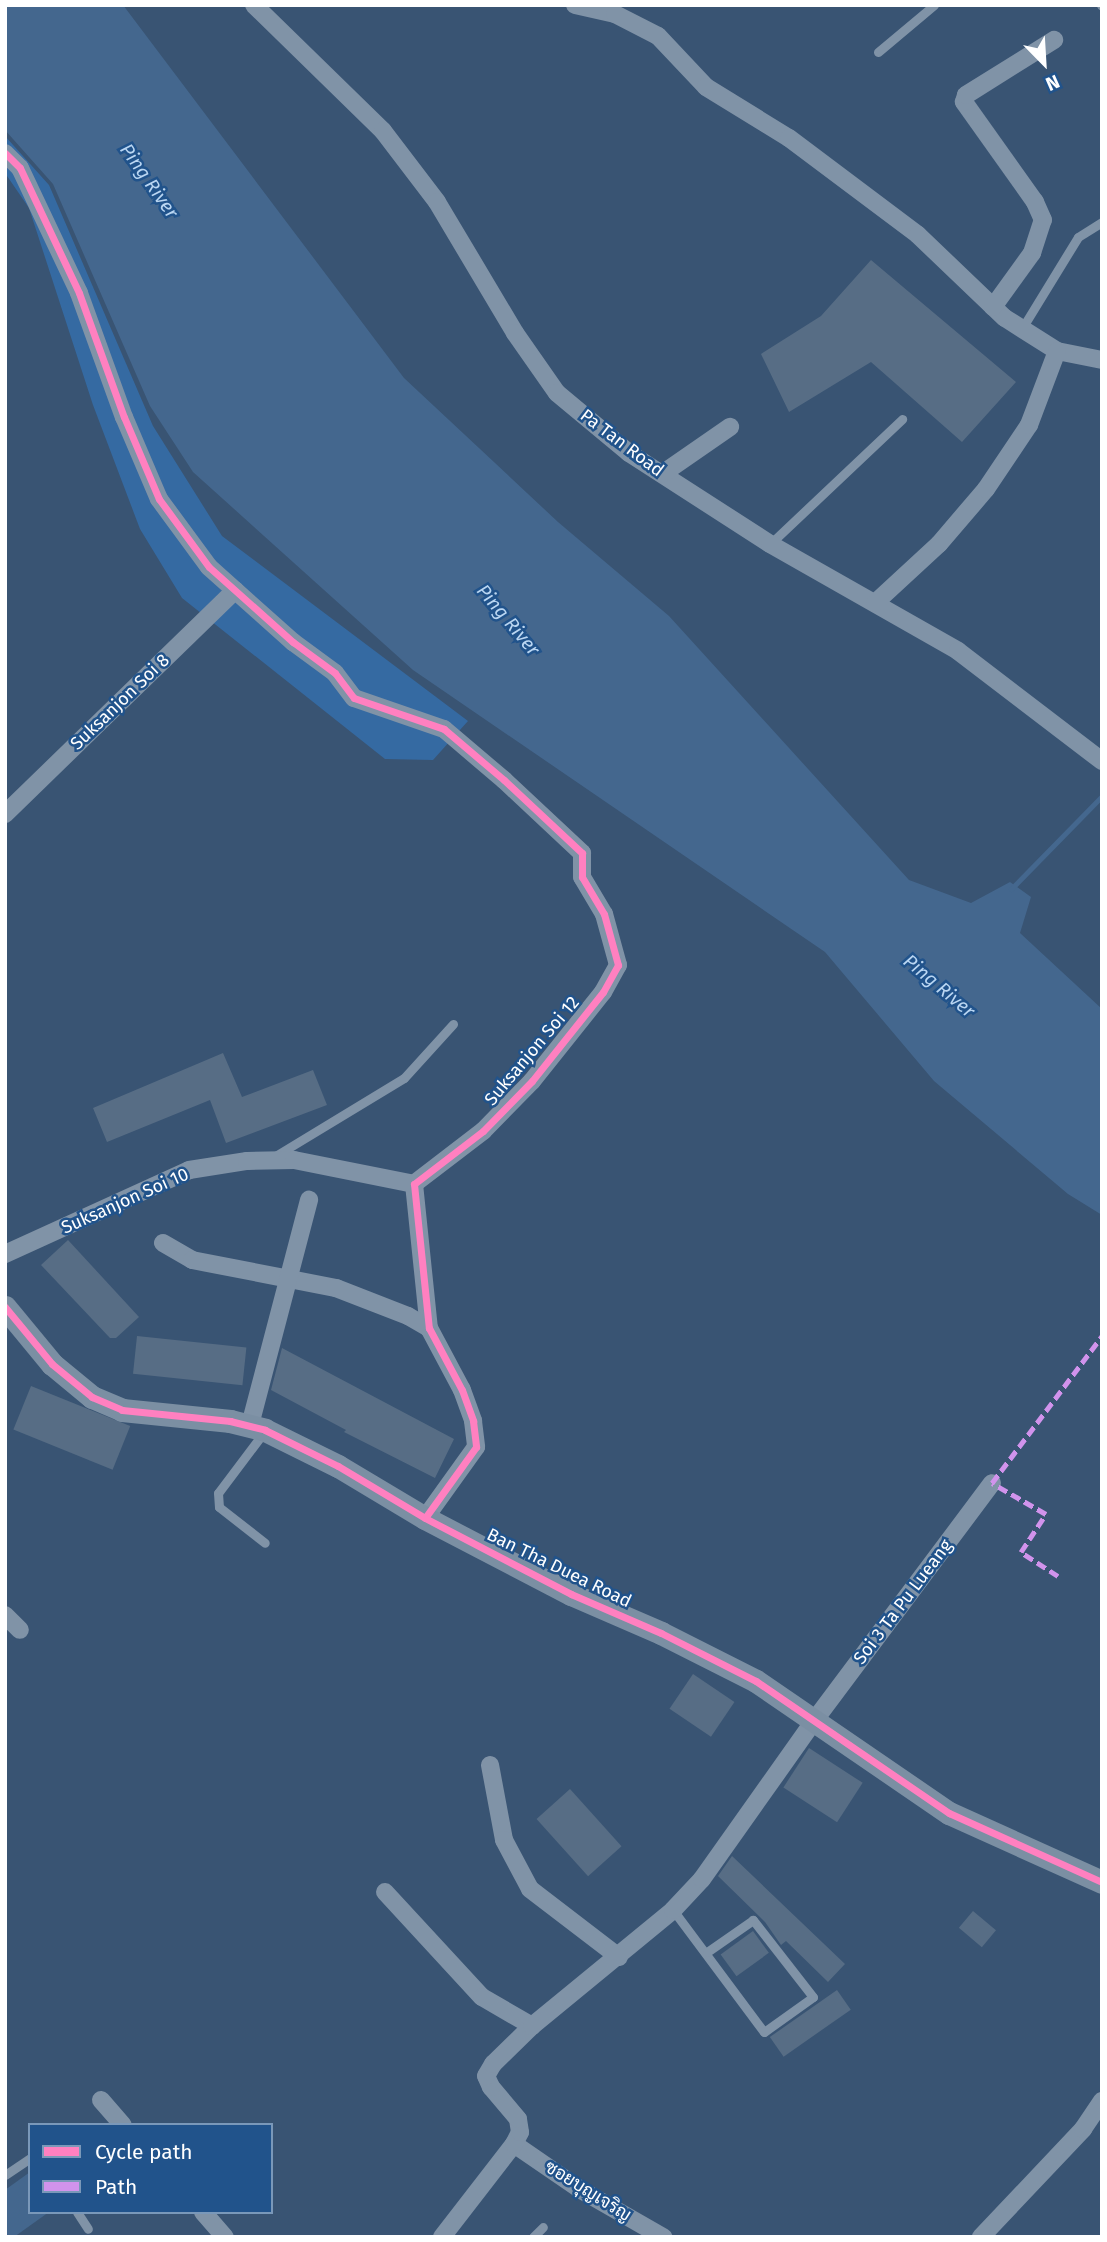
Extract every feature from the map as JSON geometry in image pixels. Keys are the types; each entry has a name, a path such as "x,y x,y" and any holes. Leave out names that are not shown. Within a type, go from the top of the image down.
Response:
{"street":[{"path":"575,5 615,14 658,36 706,87 789,138 918,235 1021,330 1057,351 1102,360"},
{"name":"Pa Tan Road","path":"261,7 383,131 437,202 515,333 557,393 629,453 770,544 957,651 1102,761"},
{"path":"993,307 1032,253 1043,220 1035,202 964,102 966,96 1054,40"},
{"path":"5,153 12,173 79,293 124,416 159,499 209,567 235,590"},
{"path":"876,603 939,544 986,489 1029,425 1057,351"},
{"path":"662,474 730,427"},
{"name":"Suksanjon Soi 8","path":"5,814 235,590"},
{"name":"Suksanjon Soi 12","path":"235,590 293,642 335,673 354,698 444,729 561,831 582,853 582,877 604,914 618,965 603,992 532,1081 483,1131 414,1184"},
{"name":"Suksanjon Soi 10","path":"5,1254 189,1170 267,1160 294,1160 414,1184"},
{"path":"414,1184 429,1328 462,1390 473,1421 476,1447 425,1518"},
{"path":"258,1427 309,1200"},
{"path":"163,1243 192,1260 336,1288 408,1316 429,1328"},
{"name":"Ban Tha Duea Road","path":"5,1307 52,1364 92,1397 122,1410 258,1427 338,1466 425,1518 570,1594 661,1633 732,1669 949,1813 1102,1882"},
{"name":"Soi 3 Ta Pu Lueang","path":"514,2144 520,2132 518,2119 485,2076 493,2064 533,2026 673,1910 702,1879 814,1721 992,1483"},
{"path":"5,1615 20,1630"},
{"path":"490,1765 504,1840 530,1889 619,1957"},
{"path":"385,1892 482,1997 533,2026"},
{"path":"101,2100 121,2123"},
{"path":"981,2237 1083,2129 1102,2101"},
{"path":"442,2237 514,2144"},
{"name":"ซอยบุญเจริญ","path":"514,2144 642,2232 663,2237"},
{"path":"205,2214 225,2237"}],"lane":[{"path":"878,52 934,5"},
{"path":"1021,330 1078,237 1102,222"},
{"path":"770,544 902,419"},
{"path":"267,1160 404,1078 453,1024"},
{"path":"258,1427 218,1493 219,1507 265,1543"},
{"path":"673,1910 707,1952 764,2032 813,1997 753,1920 707,1952"},
{"path":"5,2175 28,2159"},
{"path":"78,2214 88,2229"},
{"path":"533,2237 543,2227"}],"shaded area":[{"path":"5,136 49,185 153,426 222,536 468,721 433,760 385,759 182,598 140,529 93,405 29,208 5,173"}],"water":[{"name":"Ping River","path":"5,5 123,5 404,378 558,522 669,616 909,880 971,903 1010,882 1031,897 1020,933 1102,1009 1102,1215 1068,1194 934,1081 825,952 413,670 193,472 150,406 53,184 5,130"},
{"path":"28,2173 28,2214 46,2214 14,2237 5,2237 5,2190"}],"building":[{"path":"871,260 1016,382 962,442 871,362 789,412 761,354 821,316"},
{"path":"223,1053 242,1097 313,1070 327,1105 226,1143 210,1100 107,1142 93,1108"},
{"path":"68,1240 139,1317 116,1338 110,1338 41,1265"},
{"path":"137,1336 246,1347 242,1385 133,1374"},
{"path":"282,1348 454,1439 435,1478 344,1432 346,1430 271,1390"},
{"path":"31,1386 130,1426 113,1470 13,1430"},
{"path":"693,1674 734,1702 711,1737 670,1709"},
{"path":"809,1748 863,1783 837,1822 783,1787"},
{"path":"570,1789 622,1846 588,1876 537,1819"},
{"path":"732,1856 845,1964 828,1982 786,1941 781,1945 765,1922 718,1876"},
{"path":"973,1911 996,1930 982,1947 959,1928"},
{"path":"753,1931 769,1953 737,1976 721,1955"},
{"path":"837,1990 851,2010 784,2057 770,2037"}],"waterway":[{"path":"1011,889 1102,796"}],"marked path":[{"path":"1058,1576 1021,1552 1046,1514 992,1483 1102,1336"}],"cycle path":[{"path":"5,153 20,168 79,293 124,417 159,499 209,567 293,642 335,673 354,698 444,729 504,780 582,853 582,877 604,914 618,965 603,992 532,1081 483,1131 414,1184 429,1328 462,1390 473,1421 476,1447 425,1518"},
{"path":"5,1307 52,1364 92,1397 122,1410 230,1421 265,1430 338,1466 425,1518 571,1594 661,1633 756,1681 949,1813 1102,1882"}]}
